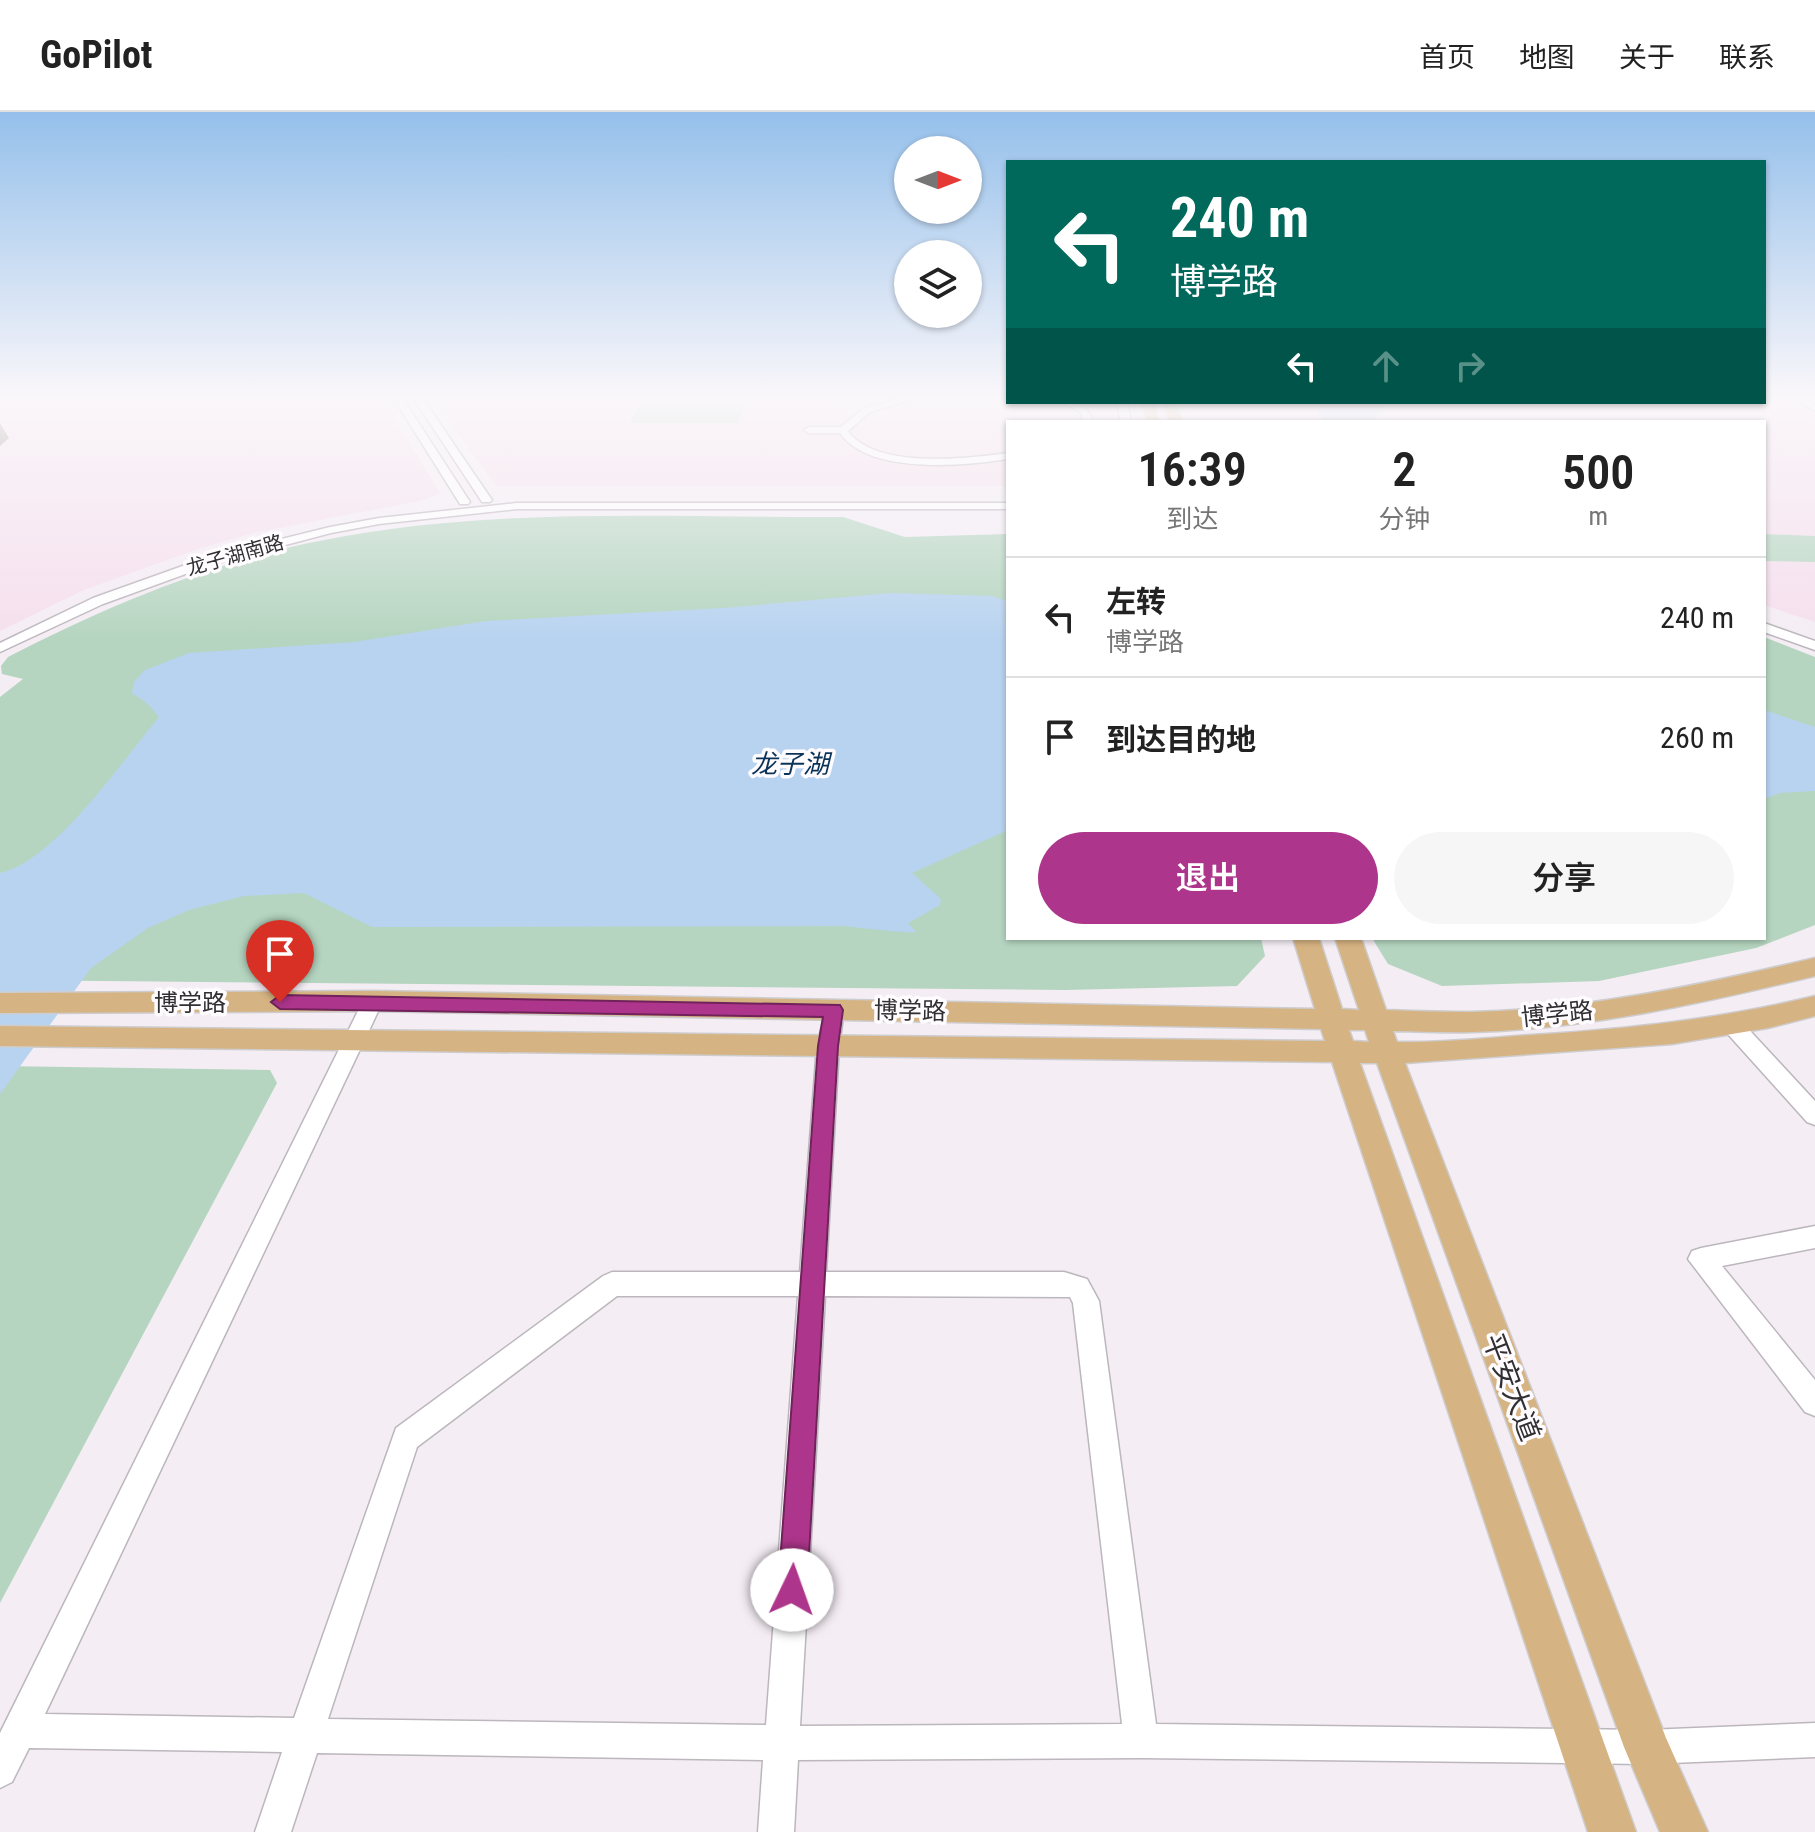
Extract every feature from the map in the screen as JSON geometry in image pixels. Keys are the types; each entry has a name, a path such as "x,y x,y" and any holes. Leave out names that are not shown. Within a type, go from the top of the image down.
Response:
{"main road":[{"name":"平安大道","path":"1307,940 1612,1832"},
{"name":"平安大道","path":"1349,940 1647,1747 1684,1832"},
{"name":"博学路","path":"1382,1037 1474,1022 1601,1010 1715,991 1815,967"},
{"name":"博学路","path":"0,1003 373,1001 834,1010 1337,1036 1622,1038 1753,1023 1815,1006"},
{"name":"博学路","path":"0,1036 828,1046 1337,1036"}],"street":[{"path":"449,479 464,502"},
{"path":"469,479 485,504"},
{"path":"485,504 605,496 1006,496"},
{"name":"龙子湖南路","path":"0,635 88,594 213,550 352,518 464,502 485,504"},
{"path":"485,504 1006,506"},
{"name":"龙子湖南路","path":"0,648 98,601 209,561 330,530 485,504"},
{"path":"1766,615 1815,633"},
{"path":"1766,628 1815,646"},
{"path":"0,1770 373,1001"},
{"path":"776,1832 811,1284 828,1046 834,1010"},
{"path":"1733,1026 1815,1116"},
{"path":"1815,1237 1701,1259 1815,1402"},
{"path":"273,1832 406,1438 612,1284 1064,1284 1078,1287 1086,1301 1141,1741"},
{"path":"20,1731 783,1743 1141,1741 1647,1747 1815,1740"}],"shaded area":[{"path":"0,479 432,479 440,493 424,500 253,533 198,549 84,590 0,631"},
{"path":"491,479 1006,479 1006,486 496,486"},
{"path":"1766,479 1815,479 1815,622 1766,606"}],"green space":[{"name":"龙子湖","path":"648,516 843,517 905,537 1006,534 1006,940 1261,940 1265,956 1237,986 1065,990 0,980 0,697 23,679 2,674 1,666 8,657 162,587 283,549 388,529 453,522"},
{"path":"1766,534 1815,536 1815,562 1766,561"},
{"path":"1766,638 1815,657 1815,925 1756,948 1599,981 1442,986 1388,964 1373,940 1766,940"},
{"path":"0,1066 270,1070 277,1083 0,1603"}],"water":[{"name":"龙子湖","path":"891,593 991,596 1006,600 1006,831 912,873 941,899 940,905 908,923 916,932 842,926 372,927 304,893 244,896 189,910 148,928 91,968 0,1094 0,873 21,865 65,830 159,717 148,704 132,693 134,682 145,670 189,653 354,642 486,621 724,608"},
{"path":"1766,711 1815,727 1815,791 1780,793 1766,798"}],"route":[{"path":"280,1002 834,1010 828,1046 792,1590"}]}
